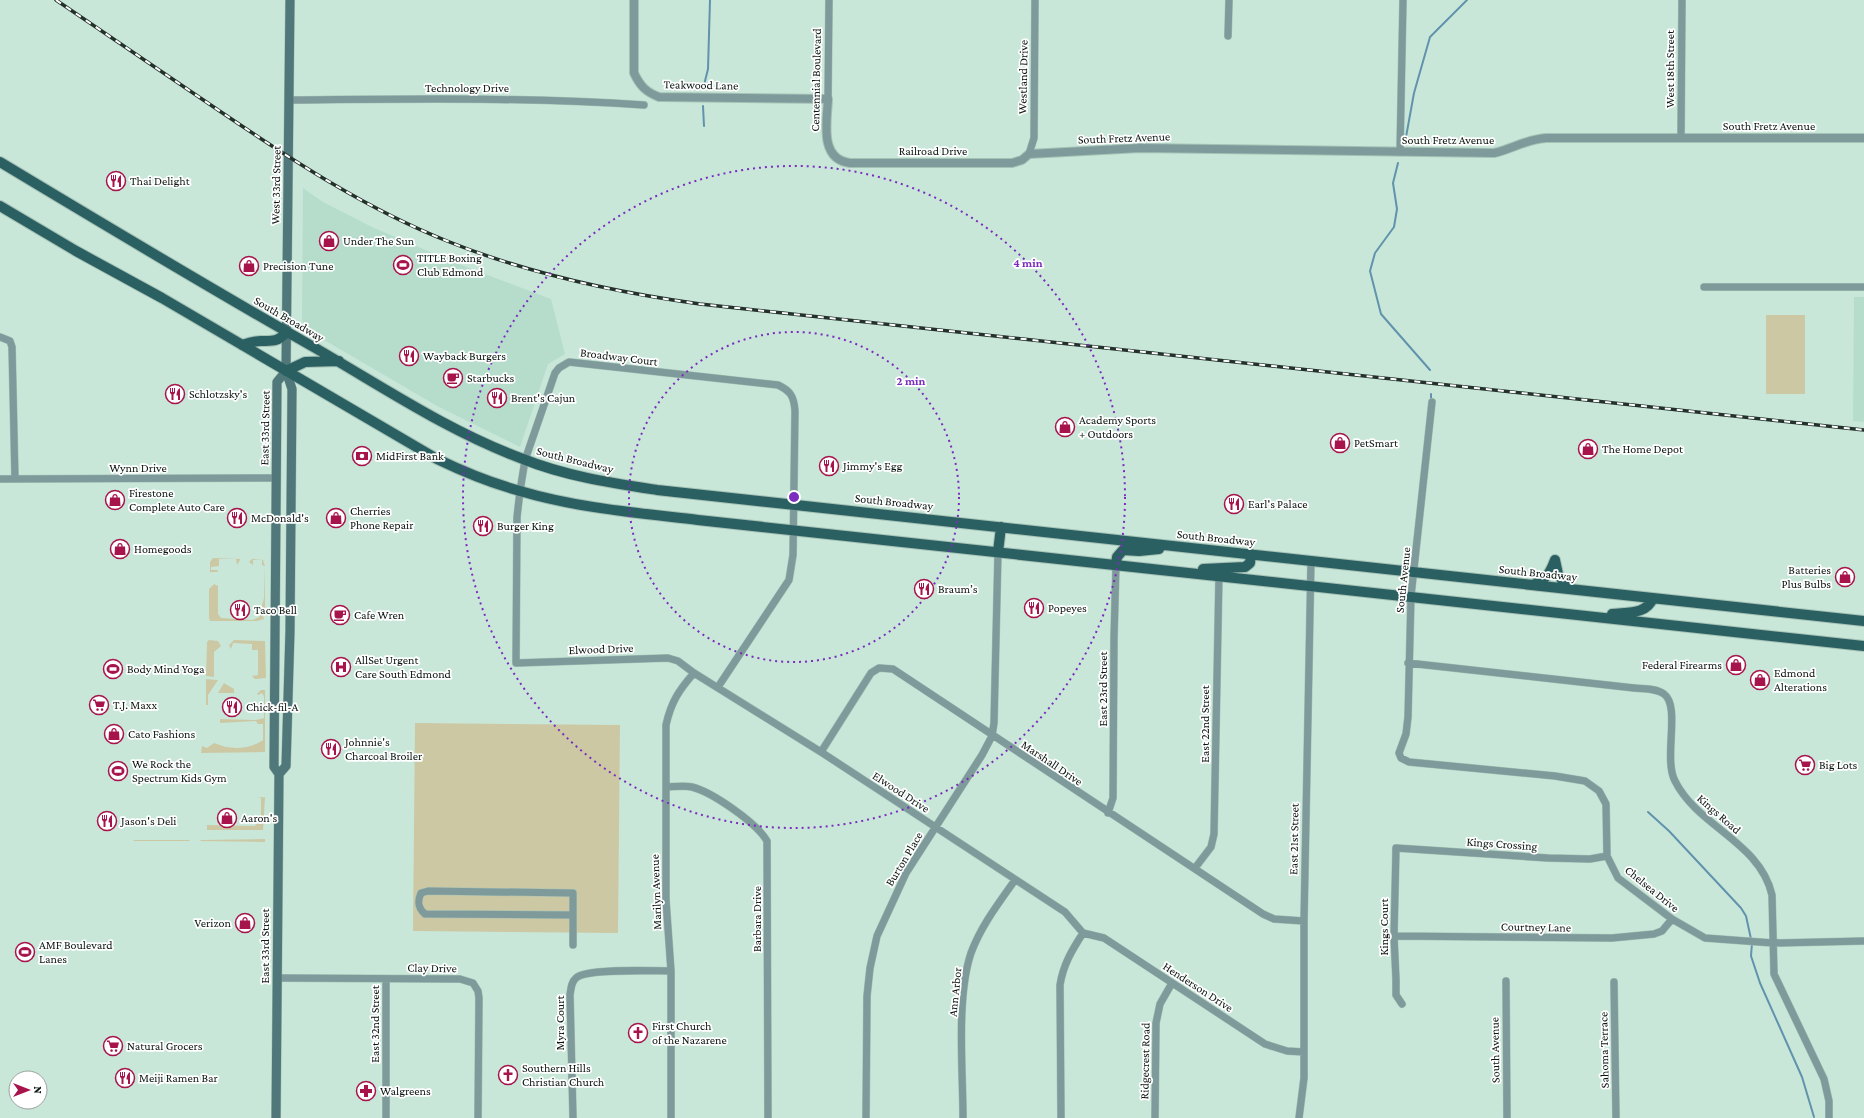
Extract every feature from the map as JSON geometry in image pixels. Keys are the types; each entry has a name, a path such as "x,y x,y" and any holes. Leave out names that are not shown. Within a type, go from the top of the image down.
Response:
{"main road":[{"name":"West 33rd Street","path":"286,371 290,0"},
{"name":"South Broadway","path":"0,162 286,333 452,428 525,460 610,483 1175,547 1311,560 1864,621"},
{"path":"0,206 76,251 162,298 437,459 468,473 520,491 606,509 1864,646"},
{"path":"242,345 260,341 273,342 280,339 286,333"},
{"path":"286,371 305,362 339,362"},
{"name":"East 33rd Street","path":"276,1118 279,774 274,766 277,382 286,371"},
{"name":"East 33rd Street","path":"279,774 286,766 290,630 292,389 286,371"},
{"path":"998,552 1001,527"},
{"path":"1116,565 1117,557 1123,550 1139,551 1175,547"},
{"path":"1180,571 1245,567 1250,563 1251,554"},
{"path":"1533,585 1545,580 1549,576 1555,560 1558,574 1568,589"},
{"path":"1598,616 1643,611 1648,608 1653,598"}],"street":[{"name":"Teakwood Lane","path":"634,0 634,73 638,83 651,94 659,97 828,99"},
{"name":"Centennial Boulevard","path":"829,0 827,140 829,150 835,158"},
{"name":"Westland Drive","path":"1029,154 1034,138 1035,0"},
{"path":"1228,36 1229,0"},
{"path":"1400,152 1403,0"},
{"name":"West 18th Street","path":"1681,138 1682,0"},
{"name":"Technology Drive","path":"289,100 506,99 573,100 644,105"},
{"name":"South Fretz Avenue","path":"1029,154 1140,148 1494,153 1514,147 1528,140 1546,138 1864,138"},
{"name":"Railroad Drive","path":"835,158 850,163 1012,163 1022,160 1029,154"},
{"path":"1704,287 1864,287"},
{"path":"0,337 10,341 12,347 15,479"},
{"name":"Broadway Court","path":"516,663 518,517 525,460 555,373 559,368 569,362 778,385 788,389 794,402 794,505 792,530"},
{"name":"South Avenue","path":"1402,758 1399,753 1406,734 1408,717 1410,596 1414,572 1432,402"},
{"name":"Wynn Drive","path":"0,479 276,478"},
{"path":"718,687 789,580 793,555 792,530"},
{"name":"Burton Place","path":"866,1118 867,996 871,962 884,917 906,873 982,756 992,736 995,701 998,552"},
{"name":"East 21st Street","path":"1299,1118 1304,1078 1304,921 1311,560"},
{"name":"East 23rd Street","path":"1108,813 1113,798 1116,565"},
{"name":"East 22nd Street","path":"1195,868 1211,847 1214,834 1219,575"},
{"name":"Elwood Drive","path":"516,663 668,658 678,661 694,673 821,752 1065,912 1083,933"},
{"name":"Kings Road","path":"1408,663 1654,690 1664,694 1671,703 1672,714 1669,758 1674,780 1688,802 1750,855 1769,882 1772,895 1774,974 1824,1079 1829,1118"},
{"name":"Marshall Drive","path":"821,752 871,673 879,668 893,670 1263,914 1274,919 1304,921"},
{"name":"Marilyn Avenue","path":"670,1118 671,971 666,900 666,725 670,710 679,690 694,673"},
{"name":"Chelsea Drive","path":"1402,758 1409,762 1555,776 1585,781 1599,791 1606,804 1607,856 1618,878 1672,920 1705,938 1773,943 1864,941"},
{"name":"Barbara Drive","path":"666,787 690,786 714,796 762,831 767,841 768,1118"},
{"name":"Kings Crossing","path":"1396,848 1548,858 1590,859 1607,856"},
{"name":"Kings Court","path":"1396,848 1394,936 1396,995 1402,1004"},
{"name":"Ann Arbor","path":"963,1118 962,1017 965,977 971,953 985,923 1015,880"},
{"path":"573,916 425,914 420,909 418,900 420,893 428,892 573,892 573,916 573,945"},
{"name":"Courtney Lane","path":"1394,936 1612,938 1654,934 1662,931 1672,920"},
{"path":"1061,1118 1060,985 1063,969 1070,953 1083,933"},
{"name":"Henderson Drive","path":"1083,933 1104,938 1265,1044 1286,1052 1304,1052"},
{"name":"Myra Court","path":"572,1118 570,995 573,981 576,976 594,972 671,971"},
{"name":"Clay Drive","path":"277,978 465,980 473,983 476,987 479,998 478,1118"},
{"name":"East 32nd Street","path":"386,979 386,1118"},
{"name":"South Avenue","path":"1506,981 1507,1118"},
{"name":"Sahoma Terrace","path":"1614,982 1616,1118"},
{"name":"Ridgecrest Road","path":"1155,1118 1156,1023 1160,1004 1172,983"}],"shaded area":[{"path":"303,188 323,202 372,227 456,263 551,299 565,354 548,364 520,447 439,407 307,330 302,320"},
{"path":"1854,297 1864,297 1864,422 1853,421"},
{"path":"1766,315 1805,315 1805,394 1766,394"},
{"path":"213,558 240,559 240,560 237,565 236,559 219,559 219,566 211,567 211,570 218,570 217,572 210,572 210,562"},
{"path":"252,559 263,560 265,566 262,565 262,560 253,560 253,565 249,562"},
{"path":"265,566 264,619 257,621 210,621 209,589 214,584 218,586 218,614 221,618 253,620 259,617 264,598"},
{"path":"209,640 218,641 221,646 214,652 214,677 206,676 207,642"},
{"path":"234,640 265,641 266,678 255,679 252,676 258,675 258,650 252,650 252,644 233,643 231,649 229,645"},
{"path":"206,679 218,680 208,695 208,705 206,705"},
{"path":"224,683 234,689 234,693 218,693"},
{"path":"261,690 265,690 265,752 201,753 202,746 207,748 214,743 226,747 239,748 252,746 263,740 263,724 258,724 256,721 220,723 220,719 256,720 264,718 264,696 262,693 257,694"},
{"path":"415,723 620,725 618,933 413,931"},
{"path":"265,797 263,830 207,830 207,825 255,826 256,824 261,824 261,798 256,798"},
{"path":"265,839 265,842 200,841 201,840"},
{"path":"189,840 190,841 133,841"}],"waterway":[{"path":"703,89 708,69 710,0"},
{"path":"1406,137 1414,93 1430,37 1467,0"},
{"path":"703,106 704,126"},
{"path":"1398,163 1393,183 1397,209 1394,227 1375,253 1370,271 1381,314 1430,370"},
{"path":"1431,394 1431,400"},
{"path":"1648,812 1669,831 1741,908 1746,916 1751,939"},
{"path":"1752,943 1751,956 1760,983 1802,1077 1814,1117"}],"railway":[{"path":"56,0 224,114 332,184 388,214 447,241 509,263 572,280 635,294 700,304 1864,430"}],"place":[{"name":"Thai Delight","path":"116,181"},
{"name":"Under The Sun","path":"329,241"},
{"name":"TITLE Boxing Club Edmond","path":"403,265"},
{"name":"Precision Tune","path":"249,266"},
{"name":"Wayback Burgers","path":"409,356"},
{"name":"Starbucks","path":"453,378"},
{"name":"Schlotzsky's","path":"175,394"},
{"name":"Brent's Cajun","path":"497,398"},
{"name":"Academy Sports + Outdoors","path":"1065,427"},
{"name":"PetSmart","path":"1340,443"},
{"name":"The Home Depot","path":"1588,449"},
{"name":"MidFirst Bank","path":"362,456"},
{"name":"Jimmy's Egg","path":"829,466"},
{"name":"Firestone Complete Auto Care","path":"115,500"},
{"name":"Earl's Palace","path":"1234,504"},
{"name":"McDonald's","path":"237,518"},
{"name":"Cherries Phone Repair","path":"336,518"},
{"name":"Burger King","path":"483,526"},
{"name":"Homegoods","path":"120,549"},
{"name":"Batteries Plus Bulbs","path":"1845,577"},
{"name":"Braum’s","path":"924,589"},
{"name":"Popeyes","path":"1034,608"},
{"name":"Taco Bell","path":"240,610"},
{"name":"Cafe Wren","path":"340,615"},
{"name":"Federal Firearms","path":"1736,665"},
{"name":"AllSet Urgent Care South Edmond","path":"341,667"},
{"name":"Body Mind Yoga","path":"113,669"},
{"name":"Edmond Alterations","path":"1760,680"},
{"name":"T.J. Maxx","path":"99,705"},
{"name":"Chick-fil-A","path":"232,707"},
{"name":"Cato Fashions","path":"114,734"},
{"name":"Johnnie's Charcoal Broiler","path":"331,749"},
{"name":"Big Lots","path":"1805,765"},
{"name":"We Rock the Spectrum Kids Gym","path":"118,771"},
{"name":"Aaron's","path":"227,818"},
{"name":"Jason's Deli","path":"107,821"},
{"name":"Verizon","path":"245,923"},
{"name":"AMF Boulevard Lanes","path":"25,952"},
{"name":"First Church of the Nazarene","path":"638,1033"},
{"name":"Natural Grocers","path":"113,1046"},
{"name":"Southern Hills Christian Church","path":"508,1075"},
{"name":"Meiji Ramen Bar","path":"125,1078"},
{"name":"Walgreens","path":"366,1091"}]}
